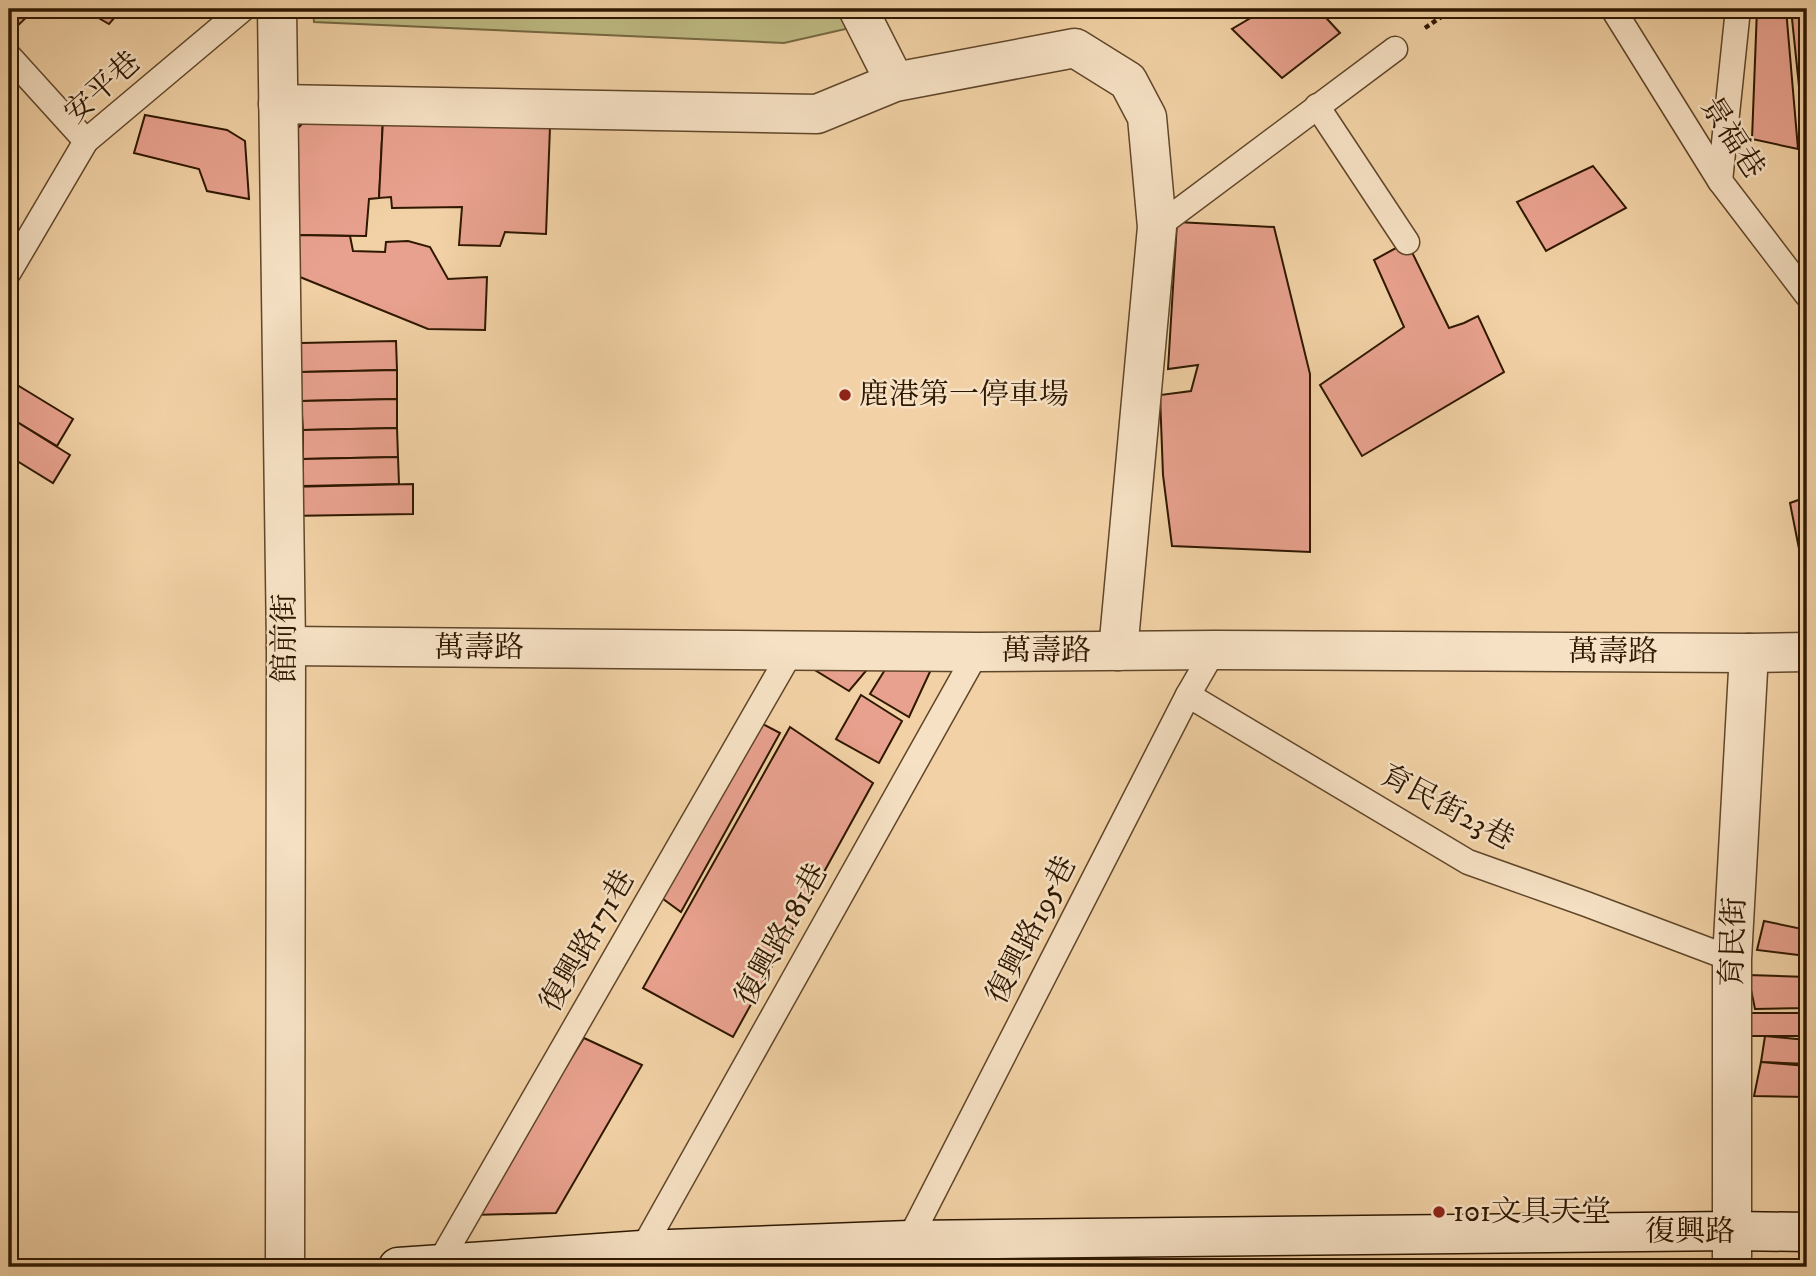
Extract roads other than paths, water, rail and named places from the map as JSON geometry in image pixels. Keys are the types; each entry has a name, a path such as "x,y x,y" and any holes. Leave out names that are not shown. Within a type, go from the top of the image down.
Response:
{"street":[{"name":"館前街","path":"277,9 286,646 285,1267"},
{"path":"858,9 895,82"},
{"path":"278,104 817,114 895,82 1074,48 1128,81 1147,117 1157,227 1118,651"},
{"name":"萬壽路","path":"286,646 977,652 1807,652"},
{"name":"育民街","path":"1733,1249 1732,959 1749,653"},
{"name":"復興路","path":"398,1267 642,1250 783,1256 909,1240 1733,1249 1807,1232"}],"lane":[{"name":"安平巷","path":"9,272 86,141 243,9"},
{"name":"景福巷","path":"1613,9 1720,181 1807,295"},
{"path":"1720,181 1738,9"},
{"path":"1157,227 1395,49"},
{"path":"9,56 86,141"},
{"path":"1317,106 1407,242"},
{"name":"復興路171巷","path":"438,1266 792,650"},
{"name":"復興路195巷","path":"909,1240 1188,695 1214,650"},
{"name":"復興路181巷","path":"642,1250 977,652"},
{"name":"育民街23巷","path":"1188,695 1468,862 1732,959"}],"place":[{"name":"鹿港第一停車場","path":"845,395"},
{"name":"101文具天堂","path":"1439,1212"}]}
